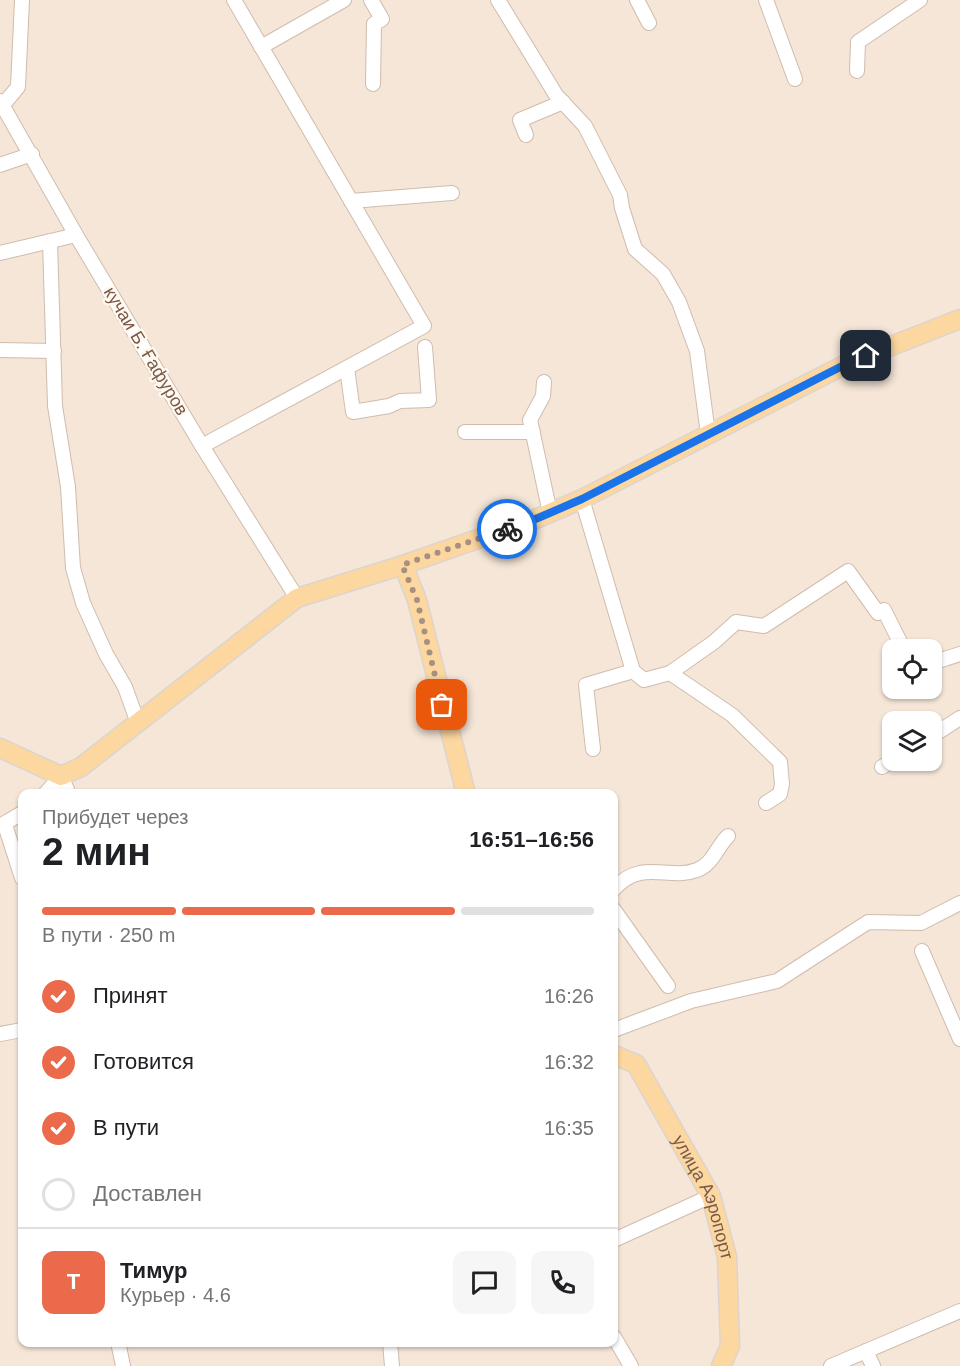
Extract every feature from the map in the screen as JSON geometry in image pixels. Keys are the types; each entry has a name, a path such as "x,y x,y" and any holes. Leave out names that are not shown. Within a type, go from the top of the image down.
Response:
{"main road":[{"path":"0,748 61,776 81,767 297,598 402,565 550,513 582,499 848,363 960,319"},
{"path":"402,565 417,600 464,789"},
{"name":"улица Аэропорт","path":"618,1057 636,1064 711,1196 727,1257 730,1346 721,1366"}],"street":[{"path":"1,104 18,87 22,0"},
{"path":"202,446 424,326 234,0"},
{"path":"261,47 344,0"},
{"path":"371,0 382,20 374,24 373,84"},
{"path":"498,0 556,95 585,126 620,195 635,249 663,274 679,302 697,351 708,434"},
{"path":"637,0 649,23"},
{"path":"766,0 795,79"},
{"path":"857,70 858,42 903,5 920,0"},
{"path":"526,135 520,120 563,102"},
{"name":"кучаи Б. Ғафуров","path":"1,104 202,446 297,598"},
{"path":"0,165 32,154"},
{"path":"351,201 452,192"},
{"path":"0,253 76,235"},
{"path":"50,241 55,406 68,488 73,568 83,603 106,654 125,687 138,723"},
{"path":"347,368 353,412 389,406 400,401 429,400 425,347"},
{"path":"0,350 54,351"},
{"path":"544,382 543,396 530,420 550,513"},
{"path":"465,432 533,432"},
{"path":"582,499 633,671 644,680 670,673 714,642 736,622 764,626 848,571 878,613 884,610 898,639"},
{"path":"942,660 960,654"},
{"path":"593,749 586,685 633,671"},
{"path":"670,673 732,715 780,762 782,784 780,794 766,803"},
{"path":"942,730 960,718"},
{"path":"49,789 61,776 67,789"},
{"path":"18,816 2,826 18,868"},
{"path":"618,884 646,871 681,873 697,870 711,862 719,845 728,836"},
{"path":"618,1028 691,1001 777,981 868,922 921,923 960,903"},
{"path":"618,916 668,986"},
{"path":"922,951 960,1039"},
{"path":"0,1034 18,1031"},
{"path":"618,1238 711,1196"},
{"path":"831,1366 960,1311"},
{"path":"618,1344 631,1366"},
{"path":"119,1347 123,1366"},
{"path":"390,1347 392,1366"},
{"path":"866,1351 873,1366"}],"shaded area":[{"path":"0,0 960,0 960,1366 0,1366"}],"way so far":[{"path":"442,705 417,600 402,565 507,529"}],"route":[{"path":"507,529 582,499 848,363 866,356"}]}
